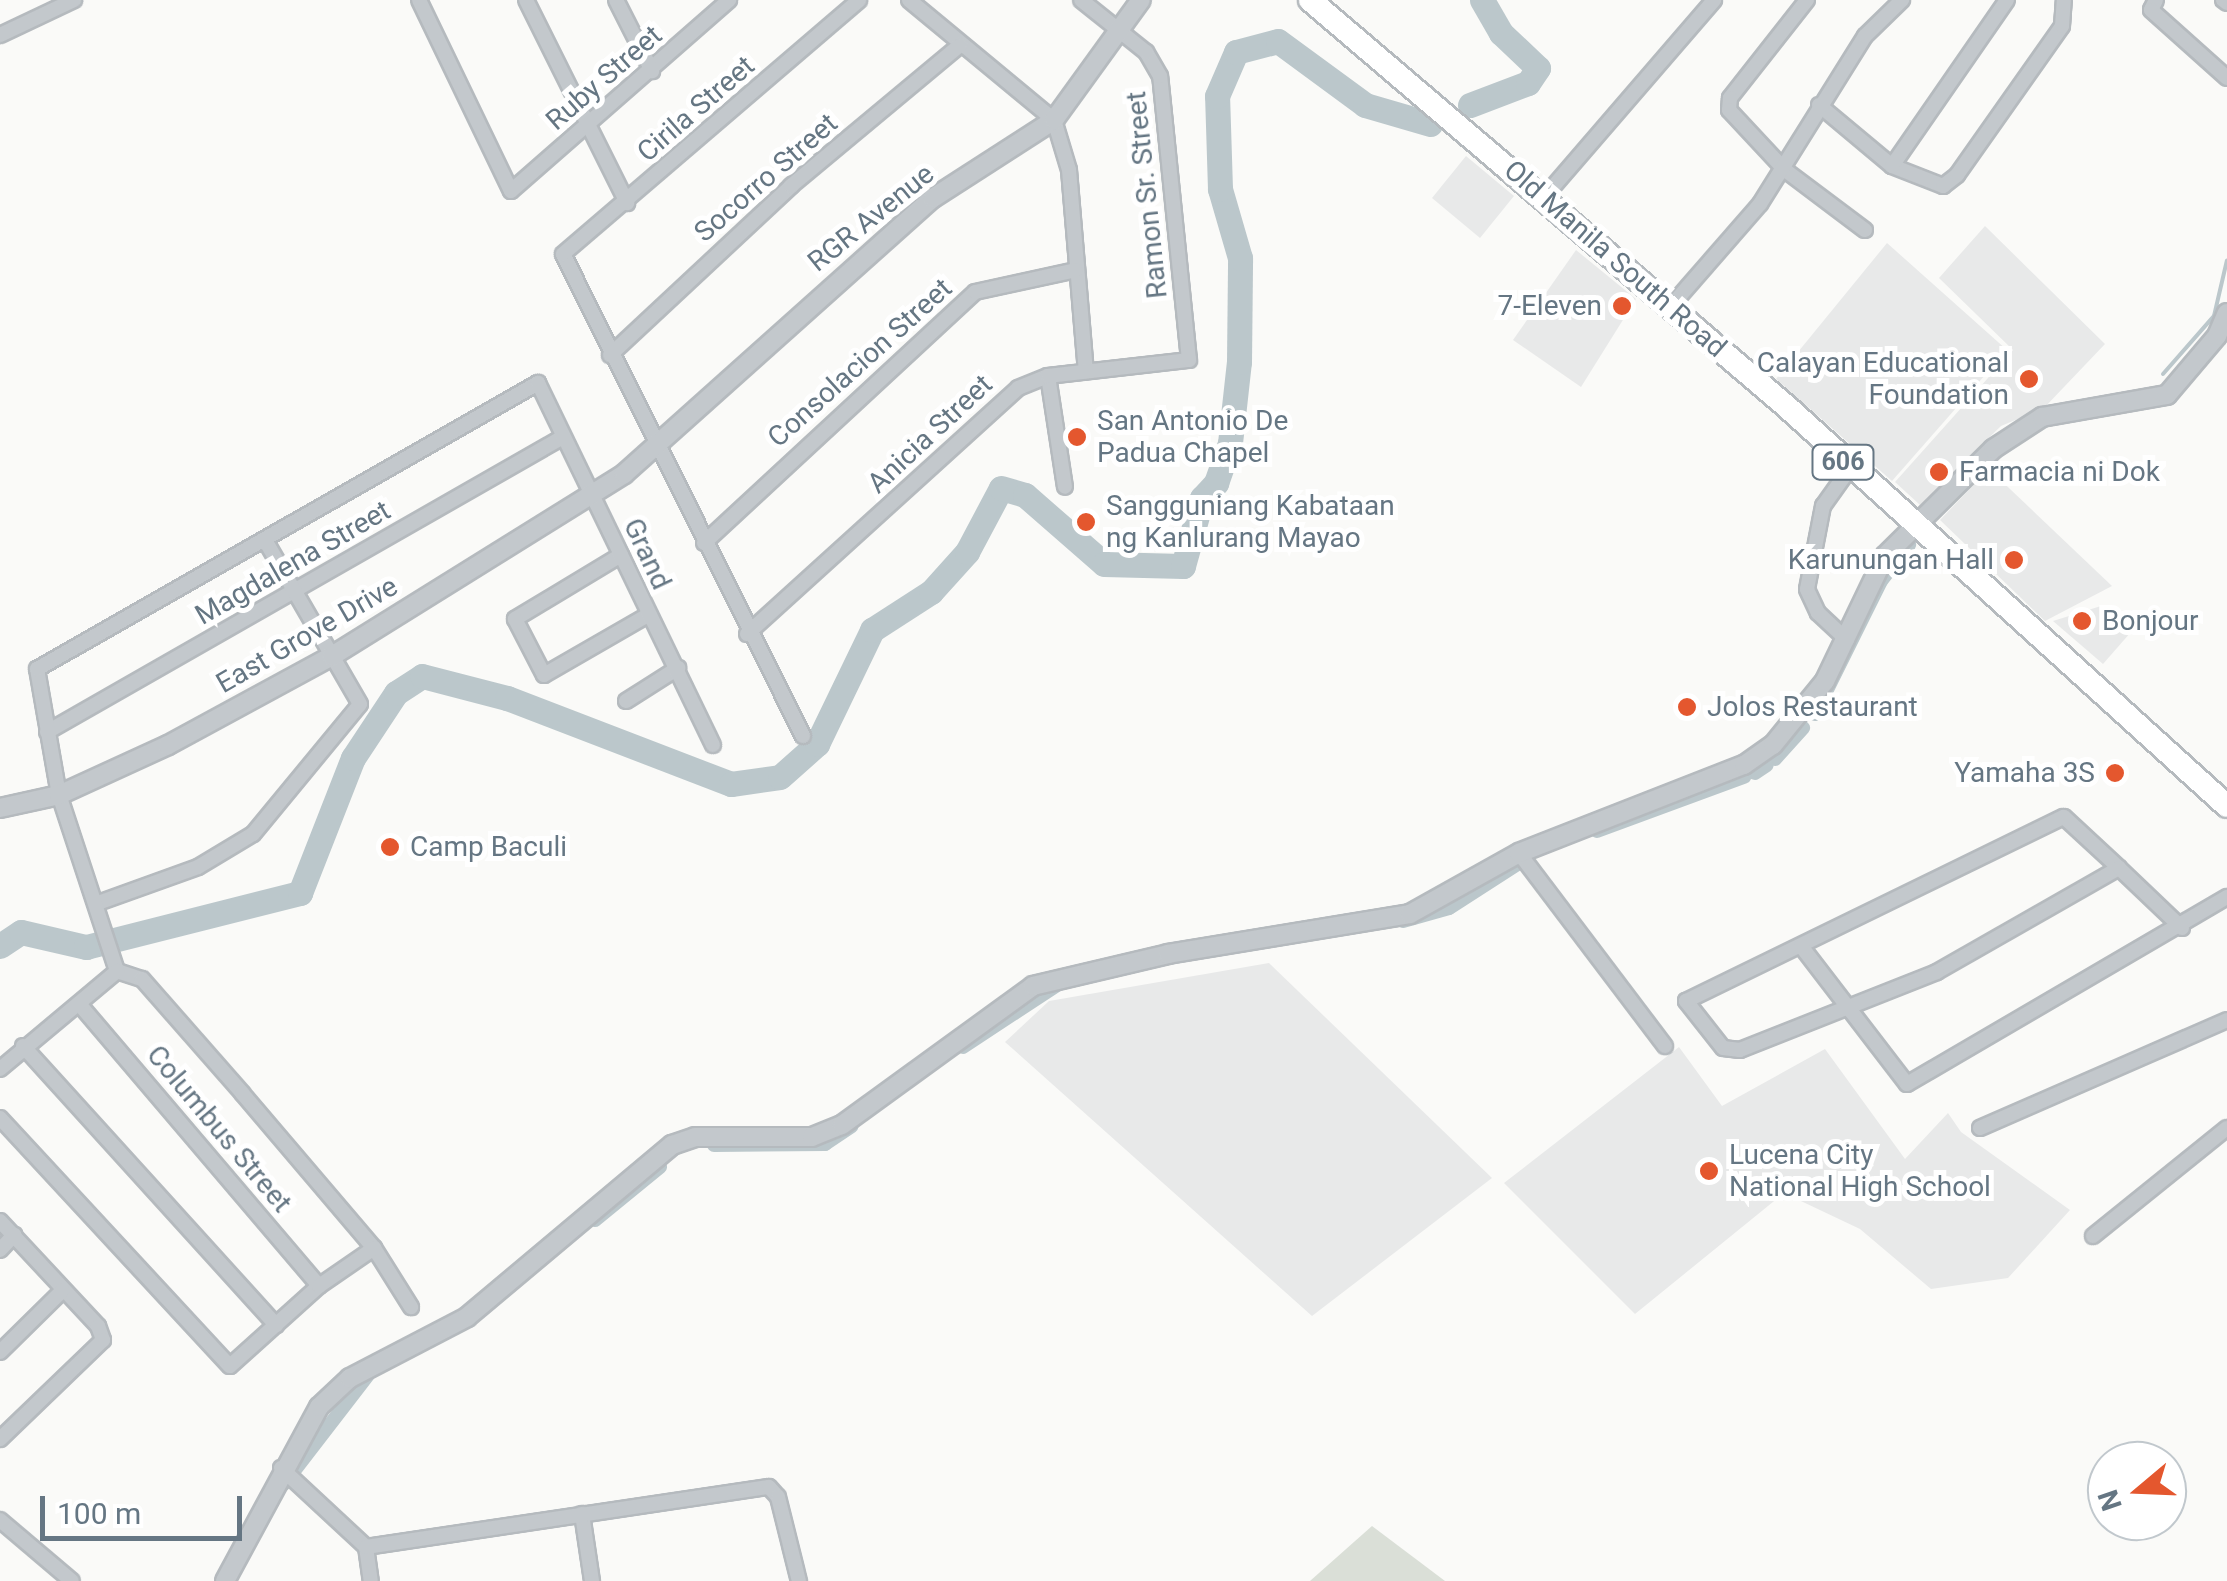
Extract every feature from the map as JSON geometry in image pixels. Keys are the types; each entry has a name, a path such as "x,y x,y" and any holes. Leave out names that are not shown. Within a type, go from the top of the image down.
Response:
{"main road":[{"name":"Old Manila South Road","path":"1310,0 1546,196 2227,806"}],"street":[{"path":"0,35 74,0"},
{"name":"Ruby Street","path":"419,0 511,191 589,127 728,0"},
{"path":"526,0 627,203"},
{"path":"616,0 652,71"},
{"name":"Cirila Street","path":"610,355 563,254 859,0"},
{"path":"909,0 1054,120 1069,170 1086,371"},
{"name":"Ramon Sr. Street","path":"1081,0 1146,52 1160,76 1189,360"},
{"name":"RGR Avenue","path":"624,474 932,198 1054,120 1141,0"},
{"path":"1546,196 1714,0"},
{"path":"1807,0 1728,104 1785,170 1865,230"},
{"path":"1670,306 1785,170 1819,105 1865,36 1902,0"},
{"path":"1892,166 2007,0"},
{"path":"1819,105 1892,166 1943,186 1957,175 2062,26 2064,0"},
{"path":"2156,0 2151,10 2227,78"},
{"name":"Socorro Street","path":"610,355 791,186 960,45"},
{"name":"Consolacion Street","path":"704,543 974,292 1076,270"},
{"path":"225,1581 281,1468 319,1407 350,1378 467,1317 672,1145 695,1137 812,1138 842,1125 1034,986 1168,954 1410,914 1520,853 1744,764 1797,718 1848,640 1885,556 1912,524 1993,449 2042,418 2167,395 2227,319"},
{"path":"610,355 747,634 804,736"},
{"name":"Anicia Street","path":"747,634 1018,388 1048,376 1189,360"},
{"path":"1048,376 1065,487"},
{"name":"Grand","path":"264,540 538,383 713,745"},
{"name":"Magdalena Street","path":"47,732 563,437"},
{"path":"1848,640 1818,613 1807,589 1823,506 1850,468"},
{"name":"East Grove Drive","path":"0,808 59,795 332,656 624,474"},
{"path":"98,903 198,867 253,834 360,704 264,540 38,669 59,795 98,903 116,970"},
{"path":"620,555 514,619 544,674 648,614"},
{"path":"626,701 678,668"},
{"path":"2118,868 1937,972 1740,1050 1723,1048 1686,1001 2064,816 2182,928"},
{"path":"1520,853 1666,1046"},
{"path":"1800,946 1907,1084 2182,928 2227,897"},
{"path":"0,1070 23,1046 80,1004 116,970"},
{"path":"116,970 142,979 374,1248 411,1307"},
{"name":"Columbus Street","path":"80,1004 319,1286"},
{"path":"1980,1128 2227,1020"},
{"path":"23,1046 276,1326"},
{"path":"0,1118 230,1366 319,1286 374,1248"},
{"path":"2093,1236 2227,1128"},
{"path":"0,1221 98,1326 103,1340 0,1439"},
{"path":"0,1250 14,1236"},
{"path":"0,1352 63,1290"},
{"path":"281,1468 366,1547 371,1581"},
{"path":"366,1547 769,1487 778,1496 799,1581"},
{"path":"582,1514 592,1581"},
{"path":"0,1520 72,1581"}],"shaded area":[{"path":"1466,156 1514,196 1480,238 1432,198"},
{"name":"Calayan Educational Foundation","path":"1985,226 2105,344 2044,408 2001,426 1920,505 1895,482 2013,350 1939,278"},
{"path":"1887,243 2007,350 1892,481 1776,379"},
{"path":"1576,250 1636,299 1581,387 1513,340"},
{"name":"Calayan Educational Foundation","path":"1989,469 2112,586 2045,621 1940,520"},
{"path":"2101,606 2131,632 2103,664 2053,621"},
{"path":"1269,963 1492,1178 1312,1316 1005,1042 1049,1001"},
{"name":"Lucena City National High School","path":"1679,1047 1722,1106 1825,1049 1905,1159 1948,1113 1961,1132 2070,1210 2008,1278 1931,1289 1860,1229 1784,1193 1635,1314 1504,1183"},
{"path":"1372,1526 1445,1581 1310,1581"}],"waterway":[{"path":"1470,105 1528,83 1538,68 1501,33 1482,0"},
{"path":"0,946 21,932 86,947 300,893 353,758 396,693 422,676 507,698 731,784 780,777 817,744 872,630 931,592 967,552 1001,488 1025,495 1104,564 1183,566 1202,498 1216,483 1230,443 1239,362 1240,258 1220,189 1217,96 1236,52 1278,41 1365,105 1430,124"},
{"path":"2163,374 2214,316 2227,260"},
{"path":"1815,714 1881,581 1909,545"},
{"path":"1775,759 1803,728"},
{"path":"1755,773 1767,765"},
{"path":"1597,831 1744,777"},
{"path":"1403,921 1449,908 1519,863"},
{"path":"963,1047 1057,985"},
{"path":"714,1145 825,1144 852,1126"},
{"path":"595,1220 660,1167"},
{"path":"284,1484 368,1375"}],"place":[{"name":"7-Eleven","path":"1622,306"},
{"name":"Calayan Educational Foundation","path":"2029,379"},
{"name":"San Antonio De Padua Chapel","path":"1077,437"},
{"name":"Farmacia ni Dok","path":"1939,472"},
{"name":"Sangguniang Kabataan ng Kanlurang Mayao","path":"1086,522"},
{"name":"Karunungan Hall","path":"2014,560"},
{"name":"Bonjour","path":"2082,621"},
{"name":"Jolos Restaurant","path":"1687,707"},
{"name":"Yamaha 3S","path":"2115,773"},
{"name":"Camp Baculi","path":"390,847"},
{"name":"Lucena City National High School","path":"1709,1171"}]}
